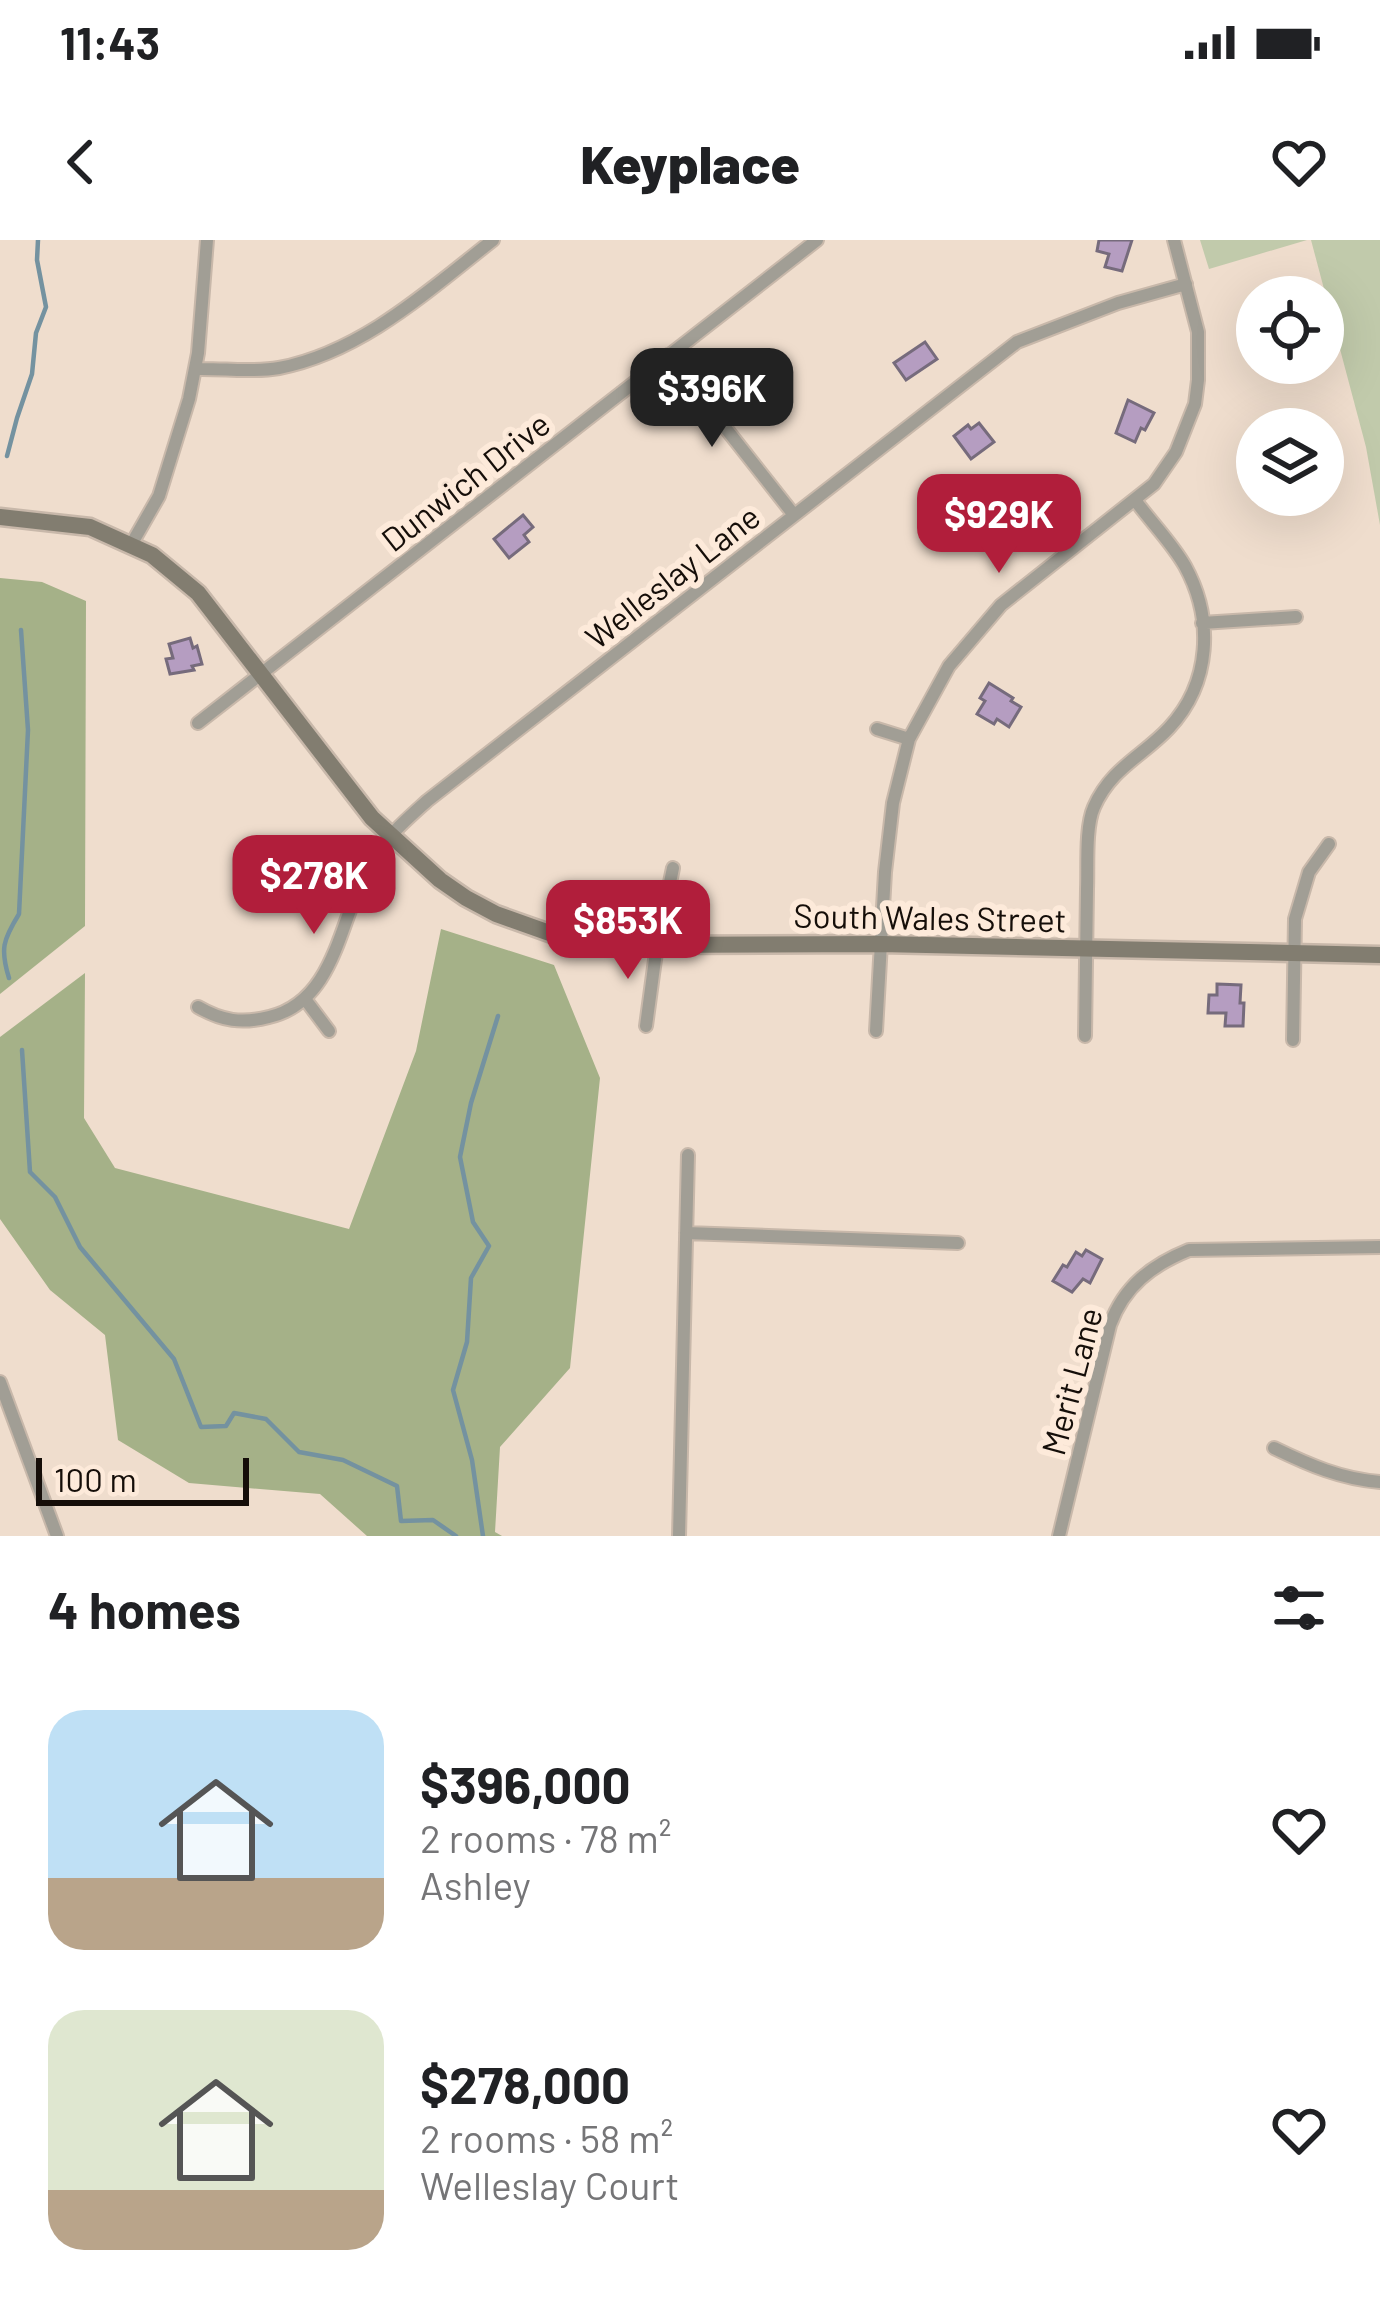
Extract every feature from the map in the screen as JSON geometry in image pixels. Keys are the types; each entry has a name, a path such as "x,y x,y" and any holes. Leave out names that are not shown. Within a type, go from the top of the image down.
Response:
{"street":[{"path":"131,545 159,496 190,399 207,240"},
{"path":"195,369 241,372 281,367 335,349 392,319 493,240"},
{"name":"Dunwich Drive","path":"198,724 817,240"},
{"path":"876,1031 885,872 893,803 909,739 949,666 1001,605 1154,484 1175,452 1195,404 1198,332 1174,240"},
{"name":"Welleslay Lane","path":"305,999 332,957 370,862 391,833 427,801 1017,342 1118,303 1186,284"},
{"path":"668,355 794,515"},
{"path":"1085,1036 1093,809 1122,766 1170,728 1191,694 1205,657 1198,594 1183,563 1135,500"},
{"name":"South Wales Street","path":"0,518 90,526 152,554 198,593 373,818 440,880 496,914 555,935 634,945 880,944 1380,956"},
{"path":"1202,622 1296,617"},
{"path":"877,729 909,739"},
{"path":"1293,1040 1295,919 1309,872 1329,844"},
{"path":"646,1026 656,945 674,868"},
{"path":"199,1006 233,1022 280,1015 305,999 329,1031"},
{"path":"679,1536 688,1155"},
{"path":"686,1233 958,1243"},
{"name":"Merit Lane","path":"1059,1536 1110,1325 1117,1306 1136,1283 1161,1262 1189,1250 1380,1247"},
{"path":"0,1382 57,1536"},
{"path":"1274,1448 1322,1471 1380,1482"}],"green space":[{"path":"1200,240 1307,240 1209,269"},
{"path":"1311,240 1380,240 1380,525 1344,364 1344,276 1321,276"},
{"path":"0,578 42,582 86,601 85,926 0,994"},
{"path":"441,929 554,965 600,1078 570,1368 500,1447 495,1532 502,1536 367,1536 320,1494 189,1483 118,1440 105,1335 50,1290 0,1219 0,1037 85,973 84,1118 115,1168 349,1229 416,1051"}],"building":[{"path":"1099,240 1132,240 1122,271 1105,267 1109,254 1097,251"},
{"path":"925,342 937,359 906,380 894,363"},
{"path":"1128,400 1154,413 1135,442 1116,433"},
{"path":"979,423 994,442 971,459 954,436"},
{"path":"523,515 533,527 524,535 529,542 509,558 494,539"},
{"path":"190,638 202,664 170,674 169,644"},
{"path":"989,683 1021,707 1009,727 977,714"},
{"path":"1217,984 1241,985 1243,1026 1225,1026 1226,1013 1208,1013 1209,995 1217,995"},
{"path":"1086,1250 1102,1259 1090,1283 1083,1279 1072,1292 1053,1281 1076,1252 1082,1256"}],"waterway":[{"path":"7,456 46,307 38,240"},
{"path":"9,978 4,952 19,914 28,730 21,630"},
{"path":"483,1536 472,1460 453,1390 467,1342 471,1278 489,1246 473,1222 460,1157 498,1016"},
{"path":"22,1050 30,1172 55,1197 80,1247 174,1359 201,1427 226,1426 234,1413 266,1419 299,1452 343,1460 397,1486 401,1521 433,1520 456,1536"}]}
